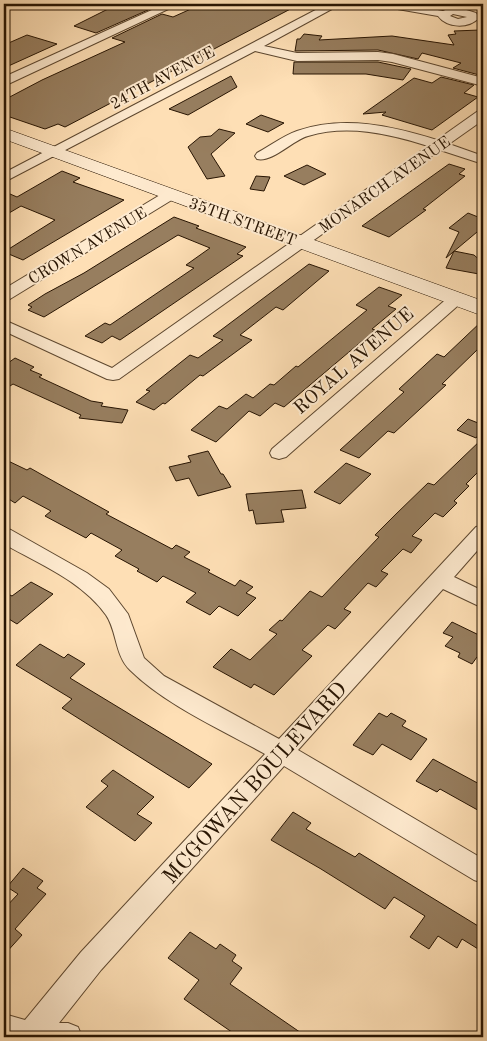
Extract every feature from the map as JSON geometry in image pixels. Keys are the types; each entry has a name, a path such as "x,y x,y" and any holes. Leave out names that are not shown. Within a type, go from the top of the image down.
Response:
{"street":[{"path":"7,82 173,4"},
{"name":"24TH AVENUE","path":"4,178 335,4"},
{"path":"386,4 444,14"},
{"path":"254,47 297,57 378,56 393,58 483,82"},
{"name":"MONARCH AVENUE","path":"4,325 113,376 483,114"},
{"path":"262,156 300,134 319,129 360,127 388,130 483,160"},
{"name":"35TH STREET","path":"4,133 483,309"},
{"name":"CROWN AVENUE","path":"4,296 170,195"},
{"name":"ROYAL AVENUE","path":"278,453 456,299"},
{"name":"MCGOWAN BOULEVARD","path":"30,1036 91,961 483,532"},
{"path":"5,538 80,578 101,594 117,614 135,662 156,682 280,752 483,872"},
{"path":"440,579 483,600"},
{"path":"4,1028 30,1036 68,1037"}],"building":[{"path":"118,4 127,4 148,10 96,33 74,26"},
{"path":"202,4 300,4 65,127 58,124 45,129 4,115 4,100 42,80 125,42 112,38 162,14 173,17"},
{"path":"480,30 483,35 483,76 453,68 461,63 422,53 418,59 378,50 295,51 297,39 300,39 304,34 322,36 319,40 392,36 454,45 448,35 456,34 454,31"},
{"path":"27,35 57,44 4,68 4,45"},
{"path":"294,62 378,62 411,69 403,80 366,74 293,74"},
{"path":"231,76 237,87 188,115 169,109"},
{"path":"441,77 474,85 464,93 478,97 432,130 382,115 386,112 363,114 414,78 432,83"},
{"path":"261,115 284,123 268,132 246,124"},
{"path":"219,129 235,133 211,154 225,176 207,179 188,147 200,137 211,136"},
{"path":"449,164 465,169 459,174 465,176 423,209 426,210 389,237 362,226"},
{"path":"307,165 326,174 304,185 284,176"},
{"path":"62,171 80,178 73,182 124,200 23,260 4,252 55,220 21,206 4,216 4,197 10,194 17,197"},
{"path":"256,176 270,177 264,191 250,189"},
{"path":"468,213 483,219 483,227 446,258 459,232 449,228"},
{"path":"174,217 199,226 196,228 246,247 237,254 243,256 120,340 112,336 102,343 85,336 105,323 110,325 194,268 186,265 210,248 178,235 44,317 28,310 32,307 28,305 45,294 84,273"},
{"path":"454,251 474,255 483,263 479,274 446,268"},
{"path":"309,264 329,271 283,310 276,307 240,335 252,340 203,376 200,375 165,404 163,403 154,410 136,402 150,391 146,390 190,355 198,358 223,340 213,336"},
{"path":"379,287 402,295 388,306 396,309 372,329 375,330 284,407 275,403 260,416 249,411 216,442 191,430 219,406 227,409 246,394 253,398 270,384 274,385 296,366 298,367 367,310 356,305"},
{"path":"483,320 483,351 478,349 442,384 446,385 394,433 388,431 359,458 340,450 404,392 399,389 437,354 444,357"},
{"path":"15,358 34,367 30,370 42,375 39,377 91,401 103,403 101,406 128,410 122,423 79,418 81,415 13,384 4,390 4,366"},
{"path":"468,419 483,425 483,429 476,438 457,430"},
{"path":"483,438 483,467 466,484 469,486 454,501 457,503 443,517 435,513 412,536 422,540 411,553 403,549 381,571 388,574 376,587 368,583 344,609 351,612 335,629 328,625 302,650 312,656 274,695 254,684 251,688 213,667 231,649 250,660 277,634 269,630 280,620 282,621 310,591 322,597 379,537 375,535 396,514 428,483 434,485"},
{"path":"208,451 231,487 198,496 189,478 176,481 169,467 191,462 188,456"},
{"path":"4,459 27,470 30,468 109,512 106,514 172,549 176,545 190,552 184,557 210,570 208,572 235,586 240,580 253,587 246,593 256,598 238,616 219,606 210,615 186,602 196,593 163,576 157,582 137,571 139,569 115,556 122,550 91,533 86,538 45,516 51,511 23,496 15,503 4,496"},
{"path":"346,463 371,474 340,504 314,492"},
{"path":"302,490 306,508 281,510 284,522 256,524 253,510 249,511 246,494"},
{"path":"31,582 53,594 17,624 4,616 4,592 12,596"},
{"path":"452,622 483,637 483,661 477,657 472,664 458,657 460,653 445,646 453,637 443,633"},
{"path":"40,644 64,658 68,654 85,664 70,678 212,764 189,788 62,708 72,699 16,665"},
{"path":"379,713 387,717 391,713 406,721 402,726 427,739 411,760 382,744 373,755 353,745"},
{"path":"433,759 483,786 483,813 440,789 437,792 416,781"},
{"path":"113,770 154,797 137,814 152,823 135,841 86,807 108,786 101,781"},
{"path":"293,812 311,823 306,829 355,857 359,853 483,929 483,952 462,939 457,948 438,936 429,949 410,937 425,916 394,897 385,909 271,840"},
{"path":"23,868 43,881 37,888 46,894 15,929 22,935 4,955 4,909 18,894 7,887"},
{"path":"190,932 216,949 220,944 236,955 232,961 242,968 230,984 307,1037 239,1037 184,999 199,980 168,958"}]}
